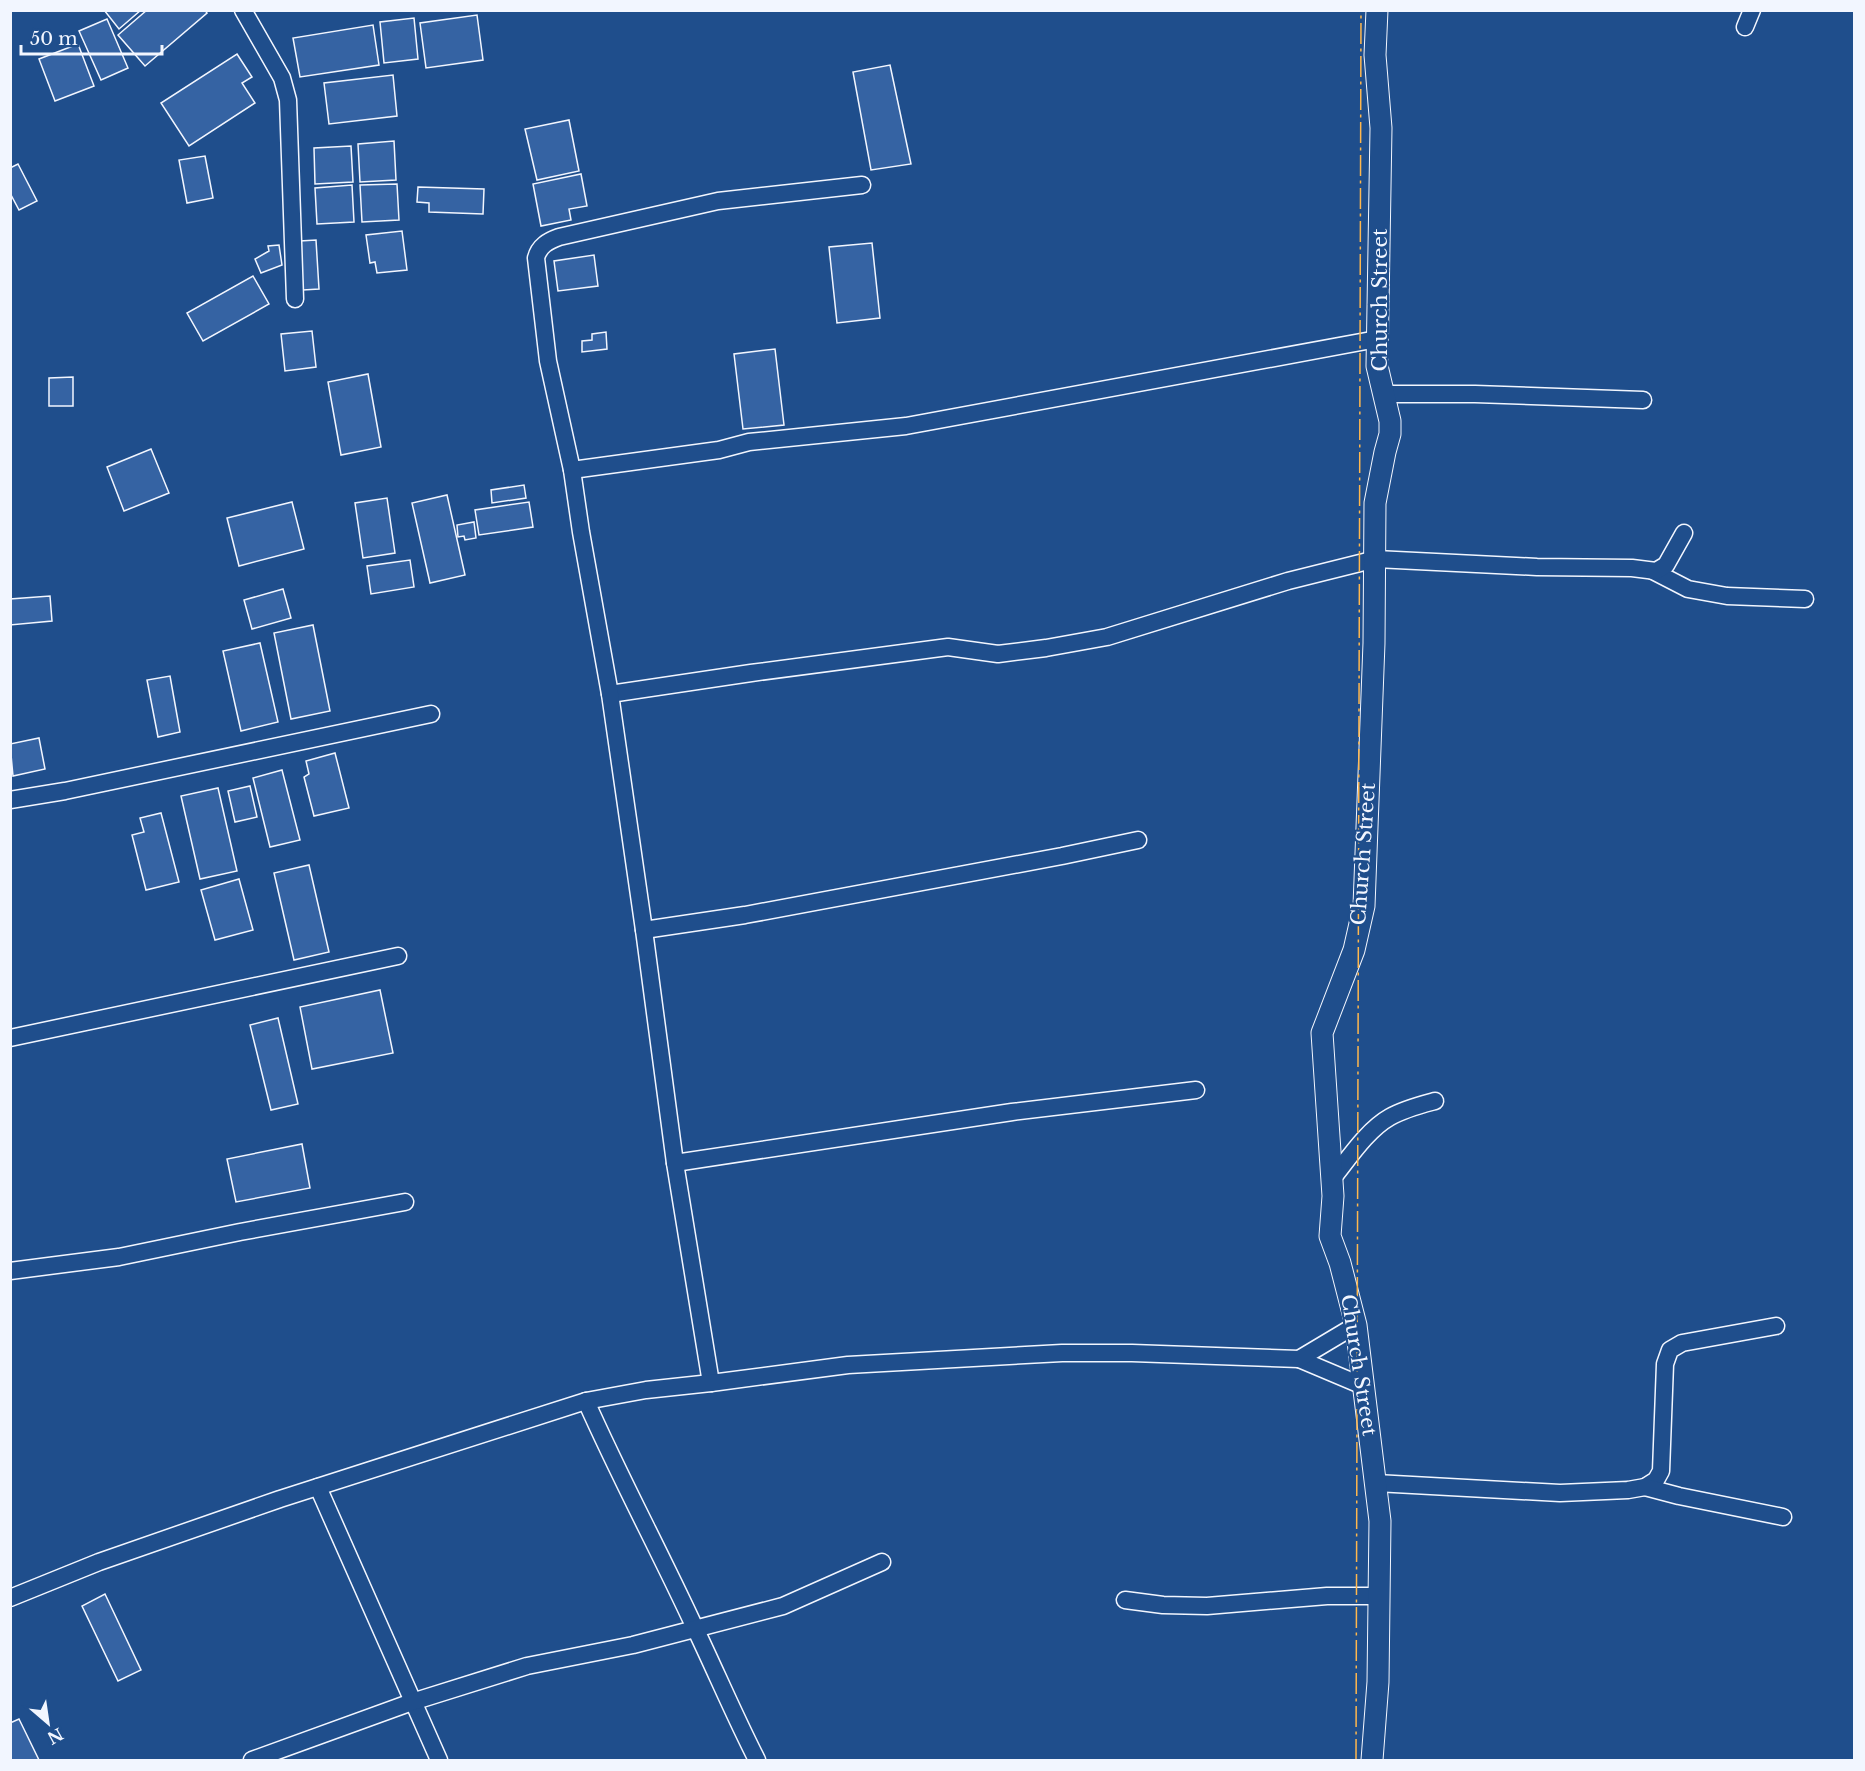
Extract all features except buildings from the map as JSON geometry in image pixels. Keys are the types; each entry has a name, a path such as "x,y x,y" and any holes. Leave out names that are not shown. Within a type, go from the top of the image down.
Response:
{"street":[{"path":"243,10 282,78 288,100 295,298"},
{"name":"Church Street","path":"1372,1761 1378,1682 1380,1521 1356,1324 1340,1263 1330,1236 1333,1196 1322,1033 1354,950 1364,906 1376,559 1375,503 1390,434 1390,421 1377,366 1381,128 1376,55 1377,10"},
{"path":"1745,27 1752,10"},
{"path":"711,1383 675,1163 610,694 580,532 572,470 548,362 536,258 543,245 560,237 718,201 862,185"},
{"path":"572,470 718,450 749,442 906,426 1377,339"},
{"path":"1383,394 1475,394 1643,400"},
{"path":"610,694 948,647 998,654 1057,646 1107,637 1288,581 1376,559 1660,570 1666,565 1684,533"},
{"path":"1653,571 1688,589 1727,596 1805,599"},
{"path":"10,800 65,791 431,714"},
{"path":"644,930 745,915 1138,840"},
{"path":"10,1038 398,956"},
{"path":"675,1163 1012,1112 1196,1090"},
{"path":"1332,1179 1364,1140 1388,1118 1406,1109 1435,1101"},
{"path":"10,1271 119,1257 405,1202"},
{"path":"1299,1359 1356,1324"},
{"path":"1646,1487 1656,1480 1661,1471 1665,1364 1670,1350 1682,1343 1776,1326"},
{"path":"10,1598 99,1562 318,1487 465,1441 560,1408 646,1390 848,1365 1062,1353 1299,1359 1363,1386"},
{"path":"586,1401 606,1448 695,1628 724,1695 757,1761"},
{"path":"1376,1483 1560,1493 1646,1487 1783,1517"},
{"path":"318,1487 438,1761"},
{"path":"252,1761 412,1702 527,1666 633,1645 783,1606 882,1563"},
{"path":"1125,1600 1163,1605 1207,1606 1327,1596 1379,1596"}],"power":[{"path":"1356,1760 1361,10"}]}
